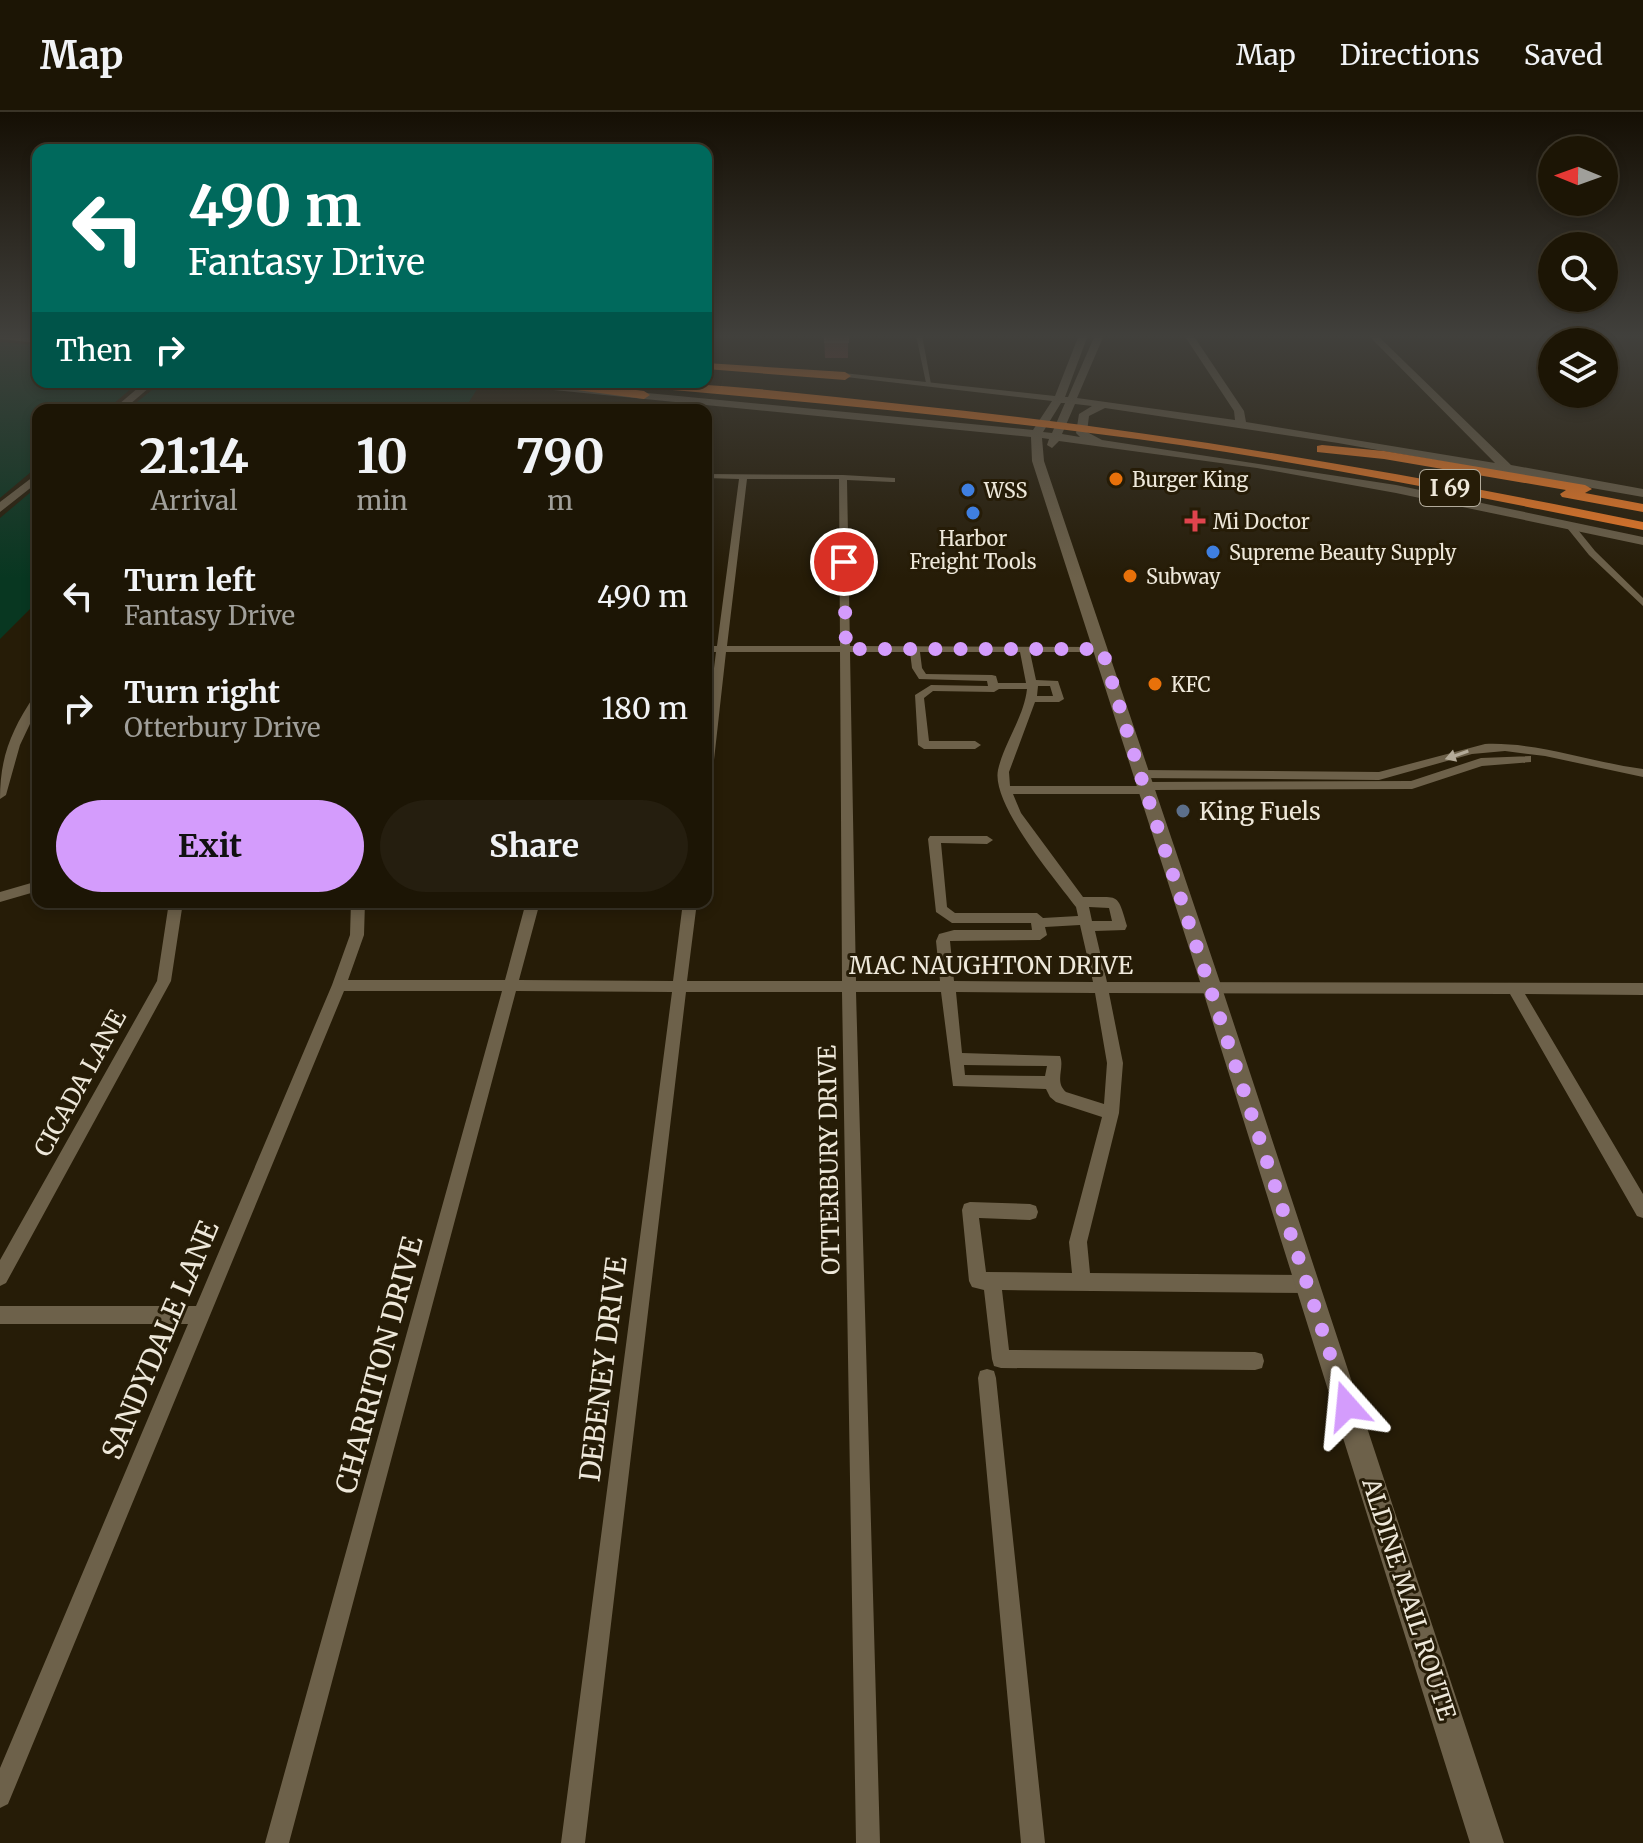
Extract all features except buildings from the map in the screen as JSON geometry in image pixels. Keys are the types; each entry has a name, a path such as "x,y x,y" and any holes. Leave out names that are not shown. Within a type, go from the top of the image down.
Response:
{"highway":[{"name":"I 69","path":"1067,416 1643,526"},
{"name":"I 69","path":"1105,424 1322,449 1643,508"},
{"name":"I 69","path":"1105,424 1454,481 1643,516"},
{"path":"1322,449 1384,455 1643,496"},
{"path":"1256,453 1276,461 1421,487 1643,538"}],"main road":[{"path":"832,416 1055,436 1105,424 1241,423 1506,467 1643,496"},
{"path":"1014,432 1029,416"},
{"path":"1036,434 1048,416"},
{"name":"ALDINE MAIL ROUTE","path":"1050,488 1049,452 1066,416"},
{"path":"1094,416 1105,424 1358,482 1571,527 1643,538"},
{"path":"1240,416 1241,423"},
{"path":"1454,416 1506,467"},
{"path":"1049,452 1105,424"},
{"name":"ALDINE MAIL ROUTE","path":"1036,434 1038,461 1050,488 1487,1843"},
{"path":"0,508 32,481"}],"street":[{"path":"712,476 892,480"},
{"path":"712,732 743,476"},
{"name":"OTTERBURY DRIVE","path":"843,477 849,986 868,1843"},
{"path":"1571,527 1592,553 1643,603"},
{"path":"712,649 1102,649"},
{"path":"915,649 918,672 930,683 1032,689"},
{"path":"1024,649 1032,689 1003,772 1005,790 1015,814 1080,902 1101,987 1115,1063 1111,1113 1078,1242 1082,1283"},
{"path":"930,683 919,697 924,745 975,745"},
{"path":"0,795 7,763 32,707"},
{"path":"1005,790 1102,790 1108,799 1144,787 1435,780 1508,752 1643,773"},
{"path":"1508,752 1643,783"},
{"path":"987,840 934,839 941,909 952,918 1037,918 1040,935 954,935 943,941 958,1081 1052,1083"},
{"path":"0,897 32,888"},
{"path":"1038,923 1120,926 1114,903 1080,902"},
{"name":"CICADA LANE","path":"0,1277 164,981 175,908"},
{"name":"SANDYDALE LANE","path":"0,1796 339,985 357,935 358,908"},
{"name":"CHARRITON DRIVE","path":"277,1843 531,908"},
{"name":"DEBENEY DRIVE","path":"573,1843 689,908"},
{"path":"952,918 954,935"},
{"name":"MAC NAUGHTON DRIVE","path":"339,985 1643,989"},
{"path":"1514,988 1643,1210"},
{"path":"956,1059 1055,1060 1052,1083 1055,1092 1061,1097 1111,1113"},
{"path":"1030,1212 970,1210 978,1281 1307,1284"},
{"path":"992,1281 1001,1359 1255,1361"},
{"path":"0,1315 201,1315"},
{"path":"987,1378 1033,1843"}],"green space":[{"path":"0,416 32,416 32,471 0,498"},
{"path":"32,491 32,607 0,639 0,518"}],"place":[{"name":"Burger King","path":"1116,479"},
{"name":"WSS","path":"968,490"},
{"name":"Harbor Freight Tools","path":"973,513"},
{"name":"Mi Doctor","path":"1195,521"},
{"name":"Supreme Beauty Supply","path":"1213,552"},
{"name":"Subway","path":"1130,576"},
{"name":"KFC","path":"1155,684"},
{"name":"King Fuels","path":"1183,811"}],"route":[{"path":"844,562 846,649 1102,649 1347,1406"}]}
